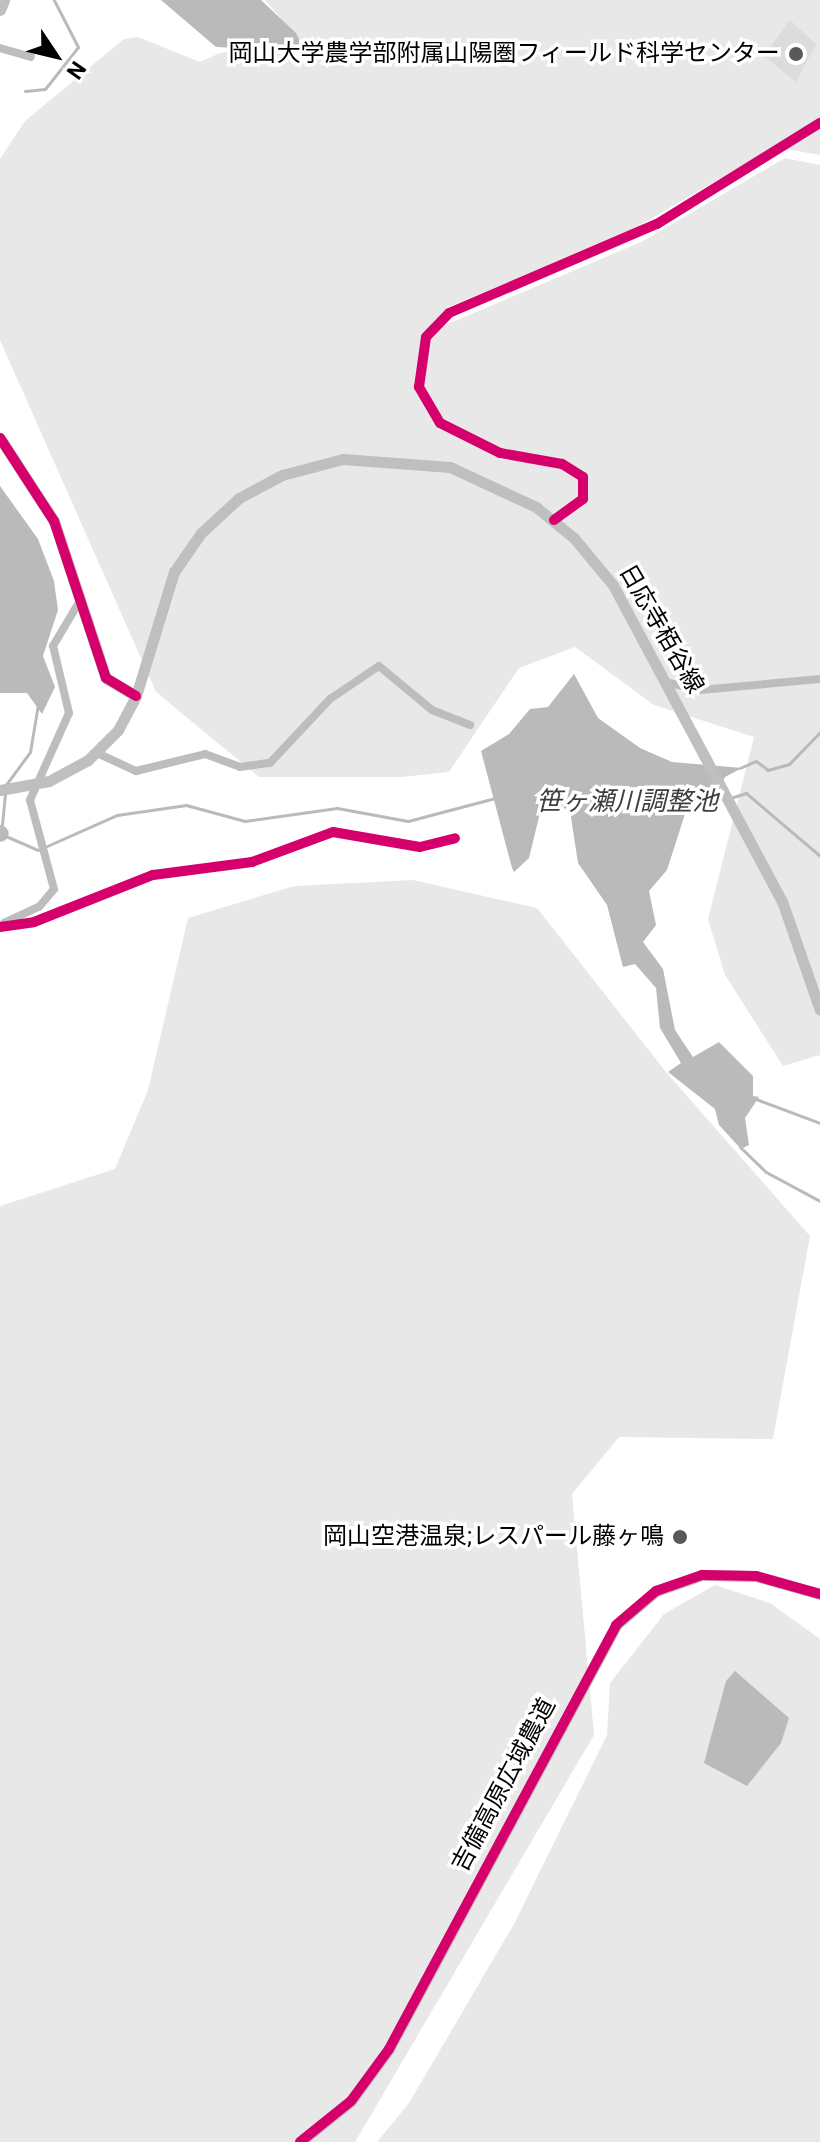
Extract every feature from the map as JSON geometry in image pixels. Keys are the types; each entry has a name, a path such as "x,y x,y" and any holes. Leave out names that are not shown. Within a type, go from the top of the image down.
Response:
{"main road":[{"path":"0,10 4,0"},
{"path":"0,438 54,521 106,678 136,696"},
{"name":"日応寺栢谷線","path":"0,790 49,781 97,753 136,696 161,605 187,552 229,506 282,475 343,459 425,461 496,484 554,520 613,585 669,683 782,901 820,1010"},
{"name":"吉備高原広域農道","path":"300,2142 351,2101 389,2049 616,1625 656,1591 702,1575 756,1576 820,1594"}],"street":[{"path":"0,48 31,57"},
{"path":"554,520 583,499 583,477 562,464 500,453 440,423 419,387 426,337 449,313 657,224 820,123"},
{"path":"0,926 51,898 54,877 30,800 70,704 53,646 81,599"},
{"path":"97,753 124,770 205,754 240,767 270,763 330,699 379,666 432,710 470,725"},
{"path":"669,683 700,690 820,679"},
{"path":"0,926 34,922 153,875 252,862 333,832 420,847 455,838"}],"shaded area":[{"path":"265,0 820,0 820,155 775,147 621,236 448,307 422,335 641,242 785,158 820,165 820,1055 783,1066 725,975 708,919 754,737 654,705 575,647 519,668 449,772 401,777 259,777 156,692 0,340 0,159 25,121 124,39 138,37 200,62 220,53 259,49 303,59 309,50"},
{"path":"413,880 537,908 666,1072 810,1236 773,1439 619,1437 572,1494 594,1735 355,2142 0,2142 0,1206 115,1169 148,1090 188,918 294,886"},
{"path":"715,1585 770,1603 820,1639 820,2142 377,2142 409,2103 514,1924 607,1735 610,1683 664,1614"}],"water":[{"path":"161,0 261,0 296,33 305,51 216,47"},
{"path":"0,486 38,539 54,581 58,610 43,656 55,687 42,714 27,693 0,693"},
{"name":"笹ヶ瀬川調整池","path":"574,674 598,718 640,748 672,762 742,768 725,777 713,802 685,814 667,870 649,891 656,925 643,942 663,969 675,1030 693,1057 719,1042 753,1076 753,1096 759,1097 745,1118 749,1145 741,1149 719,1125 715,1109 668,1072 681,1063 660,1028 656,988 635,964 623,967 607,905 578,863 570,811 554,804 541,809 529,858 514,872 512,868 481,751 509,734 530,709 548,707"},
{"path":"735,1671 789,1718 781,1743 747,1786 704,1763 726,1681"}],"building":[{"path":"790,20 816,44 796,82 764,56"}],"waterway":[{"path":"25,91 45,89 78,47 54,0"},
{"path":"5,786 30,752 38,704"},
{"path":"740,768 756,761 768,770 789,764 820,732"},
{"path":"730,798 746,793 820,856"},
{"path":"5,794 1,834 38,850 117,815 186,805 245,821 337,808 408,821 495,798"},
{"path":"756,1099 820,1123"},
{"path":"740,1147 766,1172 820,1201"}],"cycle path":[{"path":"554,520 583,499 583,477 562,464 500,453 440,423 419,387 426,337 449,313 657,224 820,123"},
{"path":"0,438 54,521 106,678 136,696"},
{"path":"0,927 34,922 153,875 252,862 333,832 420,847 455,838"},
{"path":"300,2142 351,2101 389,2049 616,1625 656,1591 702,1575 756,1576 820,1594"}],"place":[{"name":"岡山大学農学部附属山陽圏フィールド科学センター","path":"796,54"},
{"name":"岡山空港温泉;レスパール藤ヶ鳴","path":"680,1537"}]}
